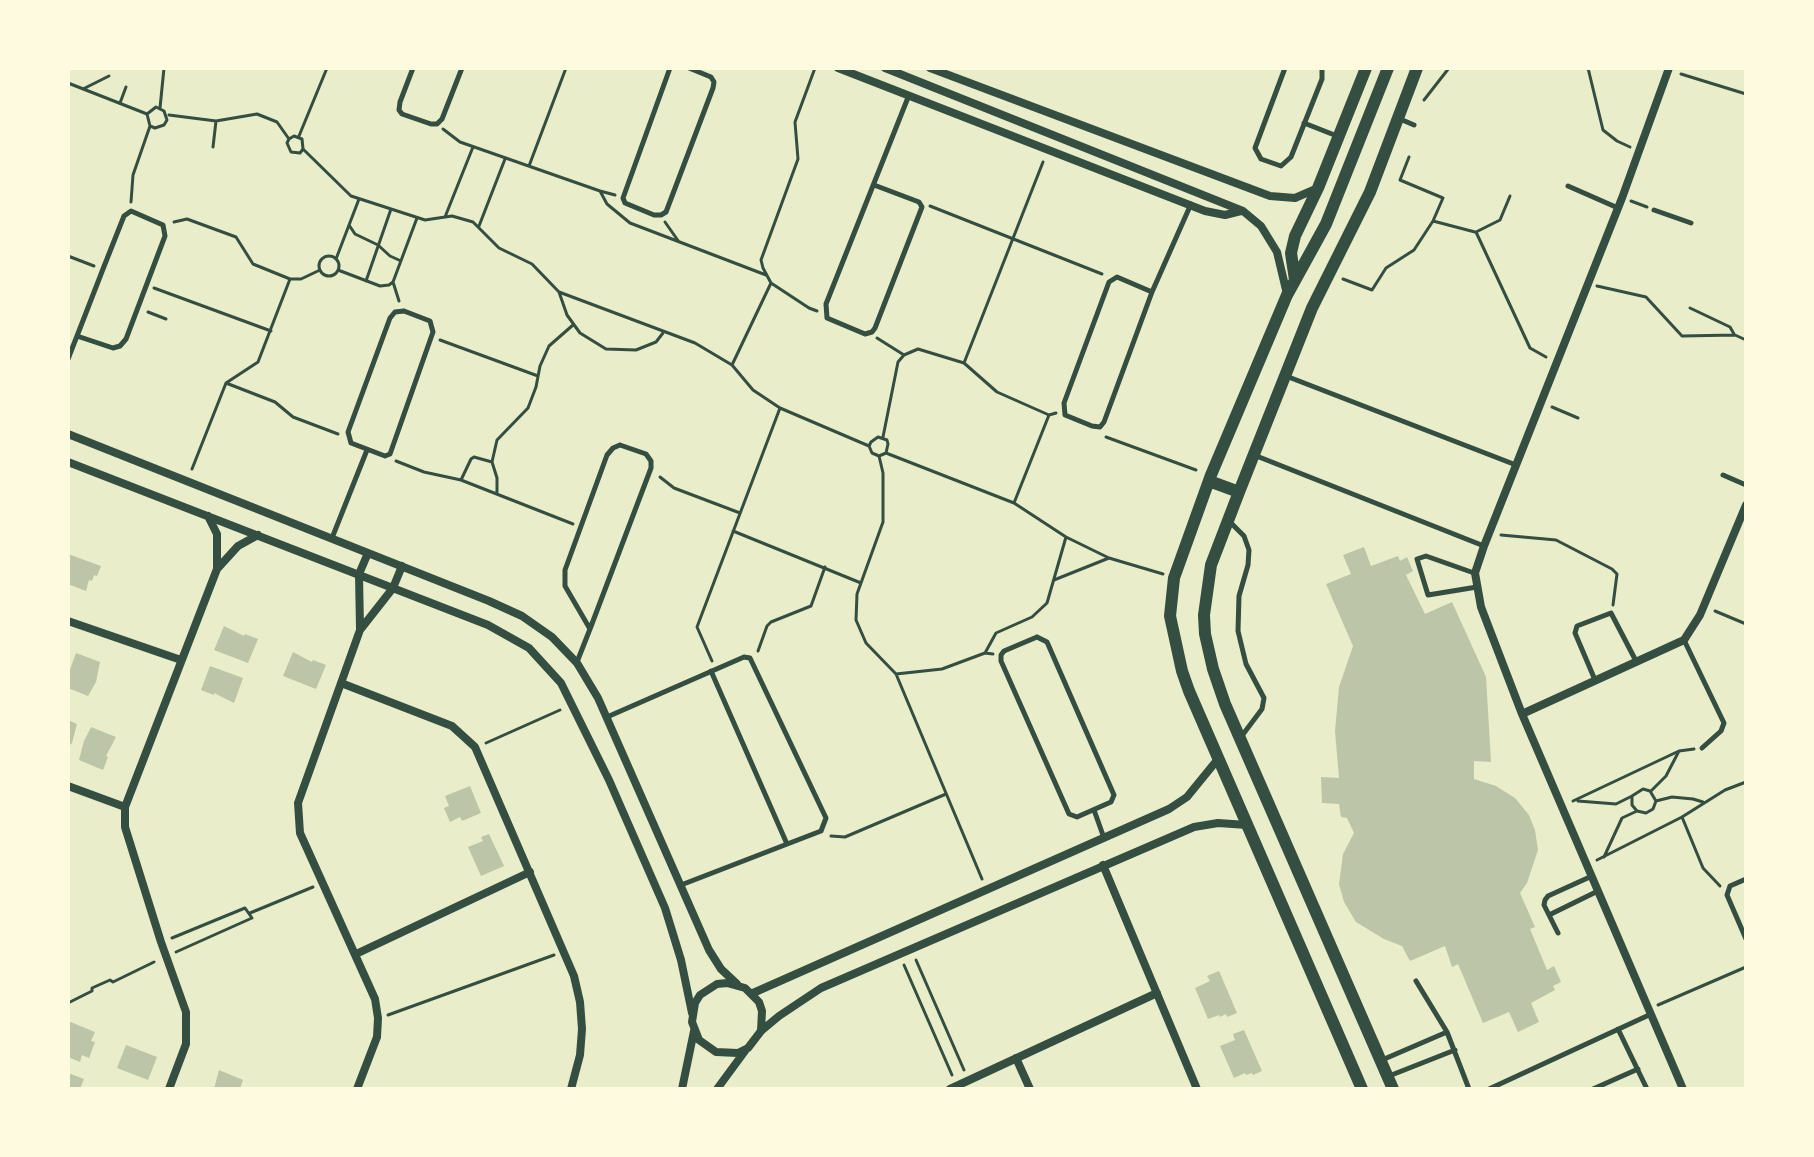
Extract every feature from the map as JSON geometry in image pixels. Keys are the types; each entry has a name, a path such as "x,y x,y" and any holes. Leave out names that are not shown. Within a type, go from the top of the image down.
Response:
{"street":[{"path":"838,68 1215,214 1243,211"},
{"path":"885,68 1243,211 1261,226 1277,252 1287,295"},
{"path":"930,68 1270,196 1295,198 1318,188"},
{"path":"1295,280 1291,262 1292,244 1366,68"},
{"path":"1362,1089 1182,671 1170,616 1174,578 1210,478 1287,295 1326,224 1388,68"},
{"path":"1391,1083 1240,738 1213,669 1204,615 1211,565 1253,455 1328,273 1370,192 1417,68"},
{"path":"1669,69 1622,198 1475,573 1481,607 1522,714 1683,1089"},
{"path":"68,434 522,616 552,637 577,663 598,698 709,950 721,969 753,993 762,1011 761,1031"},
{"path":"68,462 509,635 547,664 573,704 665,908 681,960 694,1030 682,1089"},
{"path":"1210,478 1239,492"},
{"path":"1522,714 1684,640 1696,624 1746,505"},
{"path":"208,515 217,534 217,569"},
{"path":"169,1089 186,1044 188,1028 182,996 161,942 125,827 125,807 217,569 238,546 258,535"},
{"path":"360,630 359,574 368,553"},
{"path":"357,1089 377,1037 375,999 300,833 298,803 360,630 393,588 402,566"},
{"path":"68,621 181,660"},
{"path":"341,683 452,726 475,747 565,951 580,1002 580,1055 571,1089"},
{"path":"753,993 1178,803 1195,789 1218,759"},
{"path":"68,786 125,807"},
{"path":"717,1089 761,1031 821,988 1194,827 1218,823 1247,825"},
{"path":"1103,865 1197,1089"},
{"path":"356,954 530,872"},
{"path":"692,1013 700,995 708,988 737,984"},
{"path":"954,1088 1157,993"},
{"path":"694,1030 706,1047 716,1052 727,1054 748,1048"},
{"path":"1016,1058 1030,1089"}],"lane":[{"path":"413,68 399,110 402,114 437,124 462,68"},
{"path":"670,68 623,198 625,203 654,215 666,212 714,82 711,77 689,68"},
{"path":"1285,68 1256,143 1257,156 1277,165 1285,164 1323,75 1322,68"},
{"path":"874,185 919,202 922,207 872,332 865,334 827,318 826,304 909,95"},
{"path":"1398,119 1414,125"},
{"path":"1304,123 1339,136"},
{"path":"1568,186 1618,208"},
{"path":"1152,292 1113,278 1063,409 1065,415 1092,426 1100,427 1104,422 1152,292 1191,204"},
{"path":"1654,210 1691,223"},
{"path":"68,359 103,269 124,216 131,211 163,225 166,230 126,339 113,348 77,336"},
{"path":"404,311 430,321 434,327 432,337 390,454 385,456 351,443 348,432 390,318 395,312 404,311"},
{"path":"1285,375 1516,465"},
{"path":"577,663 590,629 651,468 646,454 620,445 607,455 563,578 590,629"},
{"path":"332,538 367,450"},
{"path":"1253,455 1484,546"},
{"path":"1723,475 1746,485"},
{"path":"1228,521 1239,530 1249,550 1239,596 1238,631 1246,664 1264,698 1262,709 1240,738"},
{"path":"1475,573 1426,556 1417,559 1428,595 1477,587"},
{"path":"1595,681 1575,629 1611,613 1637,662"},
{"path":"1037,637 1047,642 1114,795 1111,802 1094,810 1077,817 1069,814 1001,661 1004,651 1037,637"},
{"path":"1684,640 1724,723 1721,731 1702,748"},
{"path":"606,717 744,657 754,662 826,818 821,831 680,886"},
{"path":"713,670 787,844"},
{"path":"1094,810 1104,838"},
{"path":"1558,933 1544,905 1548,896 1592,876"},
{"path":"1746,879 1727,890 1746,939"},
{"path":"1549,915 1598,891"},
{"path":"1416,981 1447,1032 1469,1089"},
{"path":"1489,1089 1648,1012"},
{"path":"1618,1029 1647,1089"},
{"path":"1381,1060 1447,1032"},
{"path":"1391,1083 1455,1050"},
{"path":"1593,1089 1638,1069"}],"path":[{"path":"160,108 164,68"},
{"path":"299,136 327,68"},
{"path":"529,166 566,68"},
{"path":"815,68 795,122 798,159 761,260 771,283 809,308 825,311"},
{"path":"1424,100 1449,68"},
{"path":"1588,68 1603,130 1638,151"},
{"path":"1669,69 1746,94"},
{"path":"83,89 109,76"},
{"path":"68,83 147,114"},
{"path":"120,103 126,87"},
{"path":"147,114 152,108 160,108 167,115 183,119 216,121 257,114 277,122 289,139 287,143 291,152 300,153 304,142 299,136"},
{"path":"131,211 133,175 150,126 147,114"},
{"path":"150,126 160,128 167,115"},
{"path":"213,147 216,121"},
{"path":"437,124 460,142 623,198"},
{"path":"289,139 299,136"},
{"path":"445,217 474,146"},
{"path":"303,149 344,191 417,218 466,218 479,226 499,248 532,264 559,292 695,343 732,365 753,390 780,408 869,446 872,453 879,456 886,453 1014,503 1066,537 1109,558 1174,578"},
{"path":"964,363 1048,149"},
{"path":"479,226 505,157"},
{"path":"1328,273 1372,290 1386,268 1414,250 1433,221 1443,198 1400,180 1409,157"},
{"path":"600,191 607,204 630,223 766,275"},
{"path":"1433,221 1476,232 1500,220 1510,196"},
{"path":"1622,198 1654,210"},
{"path":"320,270 327,276 336,274 336,259 359,199"},
{"path":"922,207 938,208 1113,278"},
{"path":"366,281 391,209"},
{"path":"661,215 681,243"},
{"path":"338,270 385,286 393,282 417,218"},
{"path":"166,230 171,223 187,219 236,237 253,264 290,279 301,279 320,270"},
{"path":"349,225 355,234 401,261"},
{"path":"1476,232 1530,348 1557,363"},
{"path":"68,256 103,269"},
{"path":"320,270 324,258 336,259"},
{"path":"187,480 226,383 258,362 290,279"},
{"path":"393,282 399,295 395,312"},
{"path":"732,365 771,283"},
{"path":"1588,284 1646,297 1682,336 1735,335 1746,340"},
{"path":"146,285 271,331"},
{"path":"559,292 573,325 587,340 616,351 646,347 664,332"},
{"path":"137,308 166,319"},
{"path":"1690,308 1730,327 1735,335"},
{"path":"497,494 497,478 492,462 497,440 528,408 549,346 573,325"},
{"path":"872,332 904,355"},
{"path":"432,337 538,376"},
{"path":"886,453 888,444 883,437 898,362 904,355 922,349 964,363 997,392 1049,415 1014,503"},
{"path":"226,383 279,404 293,417 348,438"},
{"path":"1541,403 1578,418"},
{"path":"713,670 697,627 780,408"},
{"path":"1100,427 1111,441 1210,478"},
{"path":"869,446 874,438 883,437"},
{"path":"385,456 424,472 461,480 580,527"},
{"path":"879,456 885,489 883,522 855,607 860,632 874,653 896,674 987,890"},
{"path":"461,480 474,457 492,462"},
{"path":"651,468 674,488 740,513"},
{"path":"733,531 861,583"},
{"path":"1488,535 1556,540 1612,569 1617,574 1611,613"},
{"path":"896,674 942,669 985,653 996,633 1032,617 1043,608 1066,537"},
{"path":"1054,580 1109,558"},
{"path":"754,662 767,626 811,606 825,567"},
{"path":"1704,606 1746,624"},
{"path":"475,747 573,704"},
{"path":"1561,807 1679,751 1702,748"},
{"path":"1650,791 1666,776 1679,751"},
{"path":"1588,865 1682,817 1725,790 1746,782"},
{"path":"1576,800 1616,804 1643,789 1650,791 1656,801"},
{"path":"821,831 845,837 946,794"},
{"path":"1632,796 1632,805 1637,811"},
{"path":"1656,801 1682,797 1705,803"},
{"path":"1604,857 1622,818 1637,811 1646,813 1653,809 1656,801"},
{"path":"1682,817 1703,868 1727,890"},
{"path":"250,913 323,883"},
{"path":"68,1003 92,991 92,988 110,980 113,982 251,920 250,913 245,908 161,942"},
{"path":"911,949 968,1080"},
{"path":"378,1018 565,951"},
{"path":"899,954 954,1088"},
{"path":"1648,1012 1746,967"},
{"path":"924,1012 936,1006"}],"building":[{"path":"1364,547 1371,566 1398,556 1400,561 1407,557 1413,571 1406,575 1425,614 1452,602 1486,677 1491,762 1474,761 1474,779 1496,786 1515,798 1529,815 1535,830 1538,850 1527,883 1520,893 1535,927 1530,929 1547,970 1554,966 1561,982 1553,986 1555,990 1531,1003 1539,1022 1518,1032 1509,1012 1483,1023 1458,964 1452,967 1445,946 1410,961 1402,946 1356,922 1344,902 1339,884 1343,854 1354,833 1347,818 1341,817 1339,804 1322,803 1321,777 1339,778 1335,731 1339,687 1353,646 1326,584 1351,574 1343,555"},
{"path":"68,554 101,566 97,576 89,580 86,591 68,584"},
{"path":"224,626 258,639 248,663 214,650"},
{"path":"293,652 326,665 316,689 283,676"},
{"path":"76,653 100,662 96,682 88,696 68,688 68,675"},
{"path":"210,666 243,678 234,703 201,690"},
{"path":"68,720 77,724 68,747"},
{"path":"91,727 116,737 103,770 79,760"},
{"path":"470,786 481,813 450,822 444,808 449,806 445,796"},
{"path":"489,834 504,866 481,876 468,847 483,841 481,837"},
{"path":"1219,971 1237,1013 1208,1019 1195,988 1210,981 1207,976"},
{"path":"68,1021 95,1032 89,1058 82,1055 80,1062 68,1057"},
{"path":"1244,1030 1262,1071 1234,1078 1220,1046 1235,1040 1233,1034"},
{"path":"126,1045 157,1057 148,1080 117,1068"},
{"path":"219,1070 243,1080 240,1089 214,1089"},
{"path":"68,1075 84,1079 80,1089 68,1089"}]}
